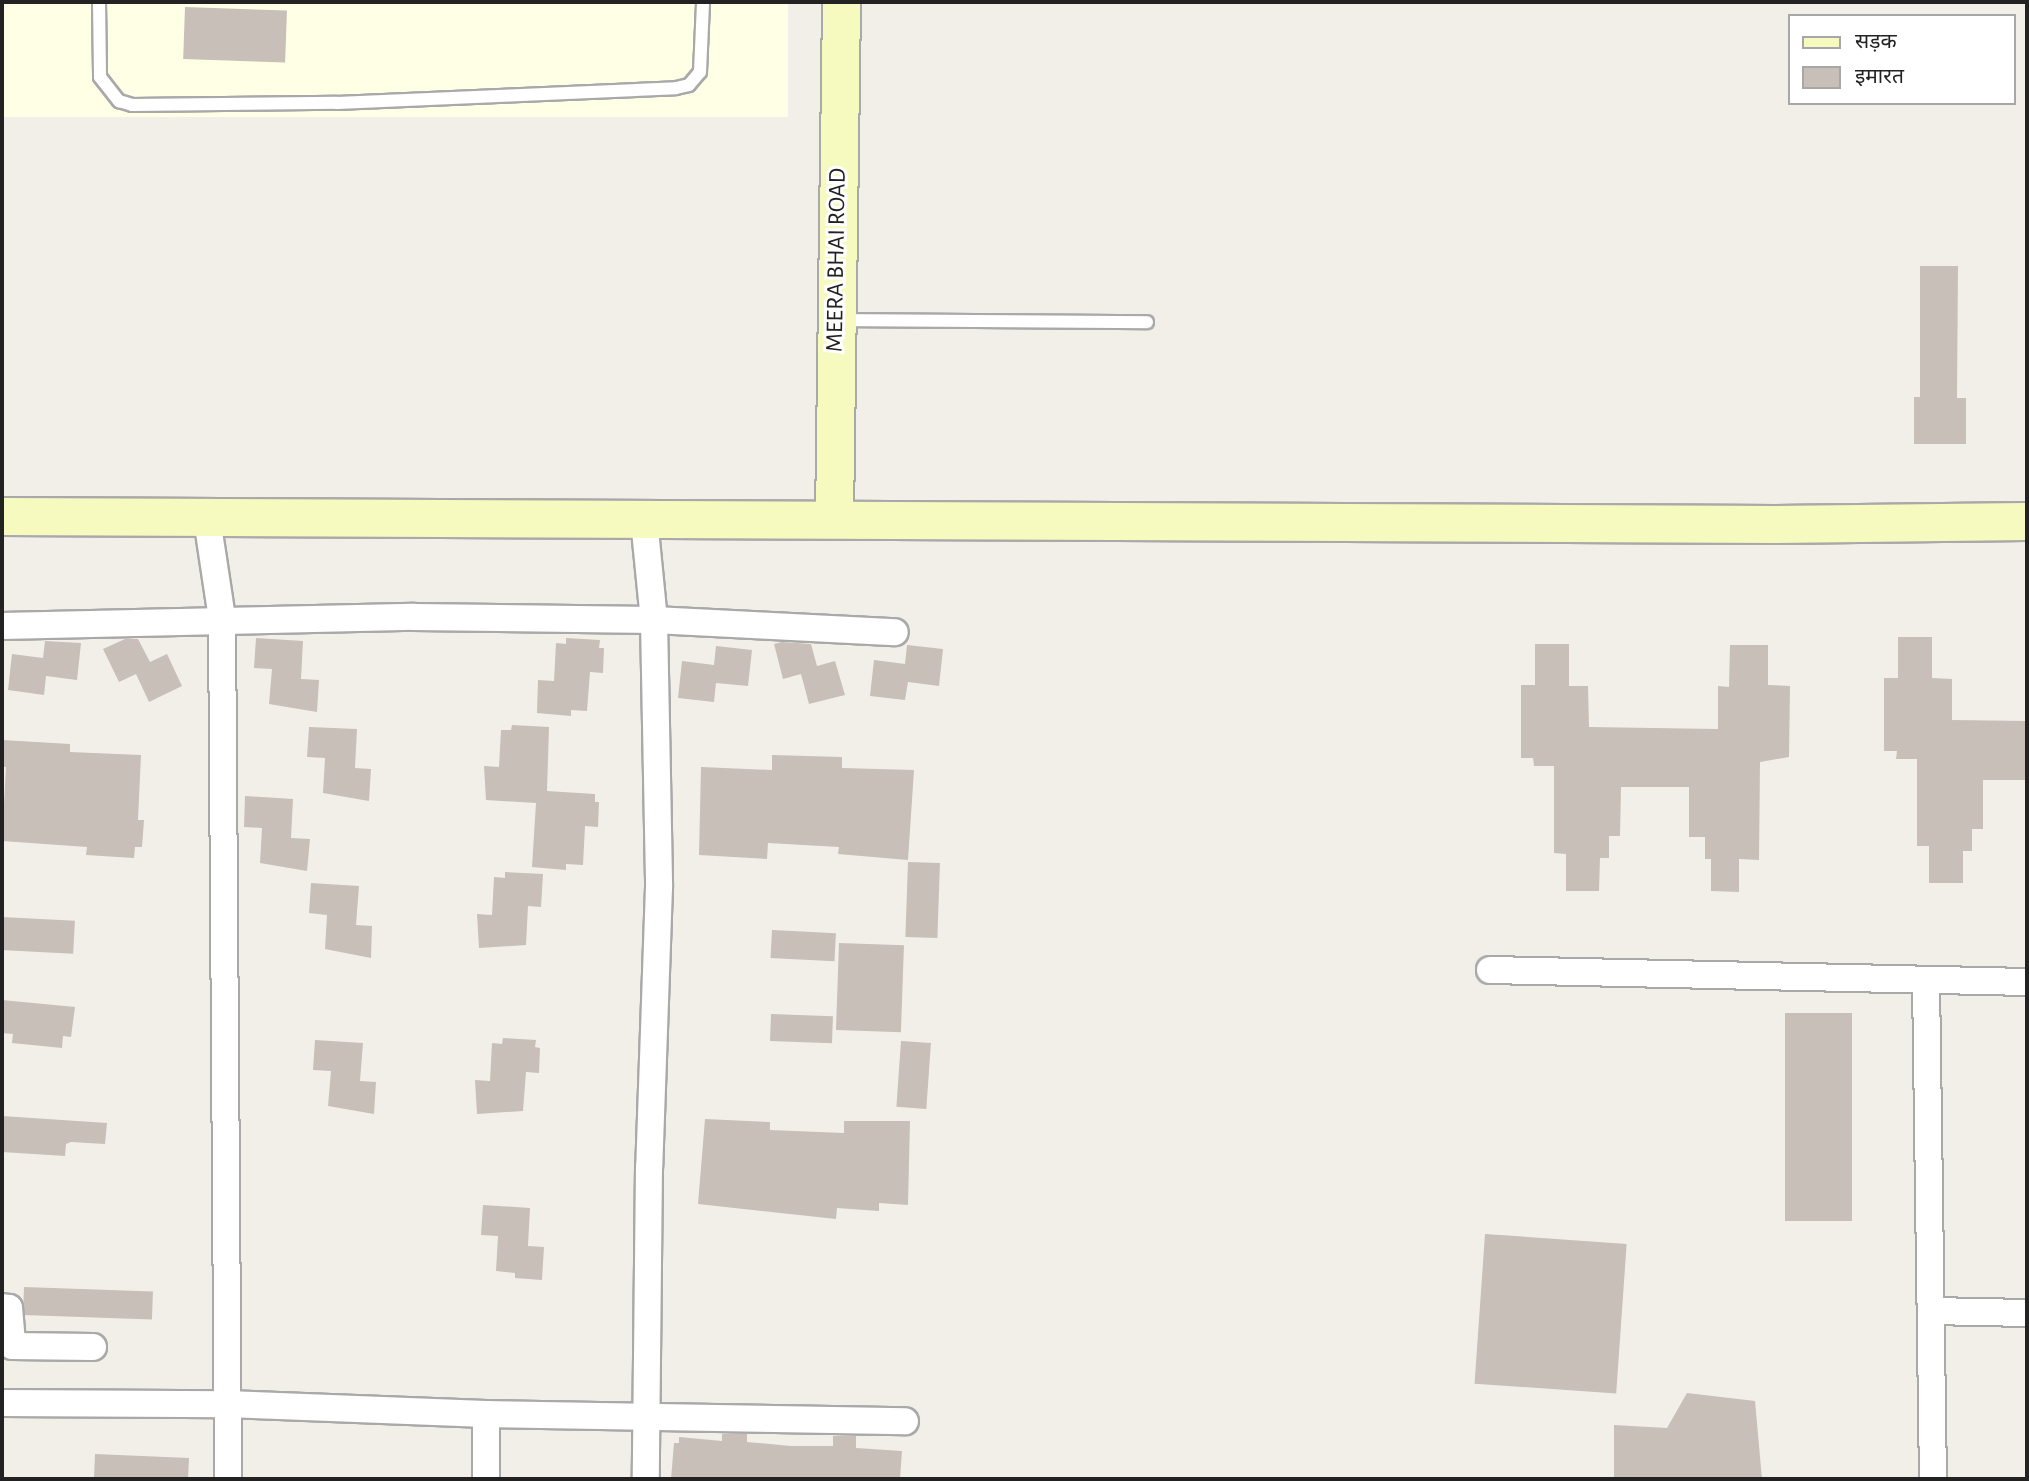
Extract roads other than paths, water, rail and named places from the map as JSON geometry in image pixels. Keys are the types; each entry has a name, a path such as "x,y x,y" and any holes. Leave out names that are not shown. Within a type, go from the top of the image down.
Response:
{"street":[{"name":"MEERA BHAI ROAD","path":"834,518 841,2"},
{"path":"2,516 1775,524 2027,521"},
{"path":"207,519 222,618 228,1479"},
{"path":"644,520 654,620 659,887 646,1479"},
{"path":"2,626 222,618 654,620 895,632"},
{"path":"1490,970 2027,982"},
{"path":"1926,980 1933,1479"},
{"path":"2,1307 9,1308 12,1346 93,1347"},
{"path":"1931,1311 2027,1313"},
{"path":"2,1403 227,1404 486,1414 905,1421"},
{"path":"486,1414 486,1479"}],"lane":[{"path":"99,2 100,78 119,102 132,105 337,103 676,88 689,85 700,72 703,2"},
{"path":"837,320 1147,322"}]}
